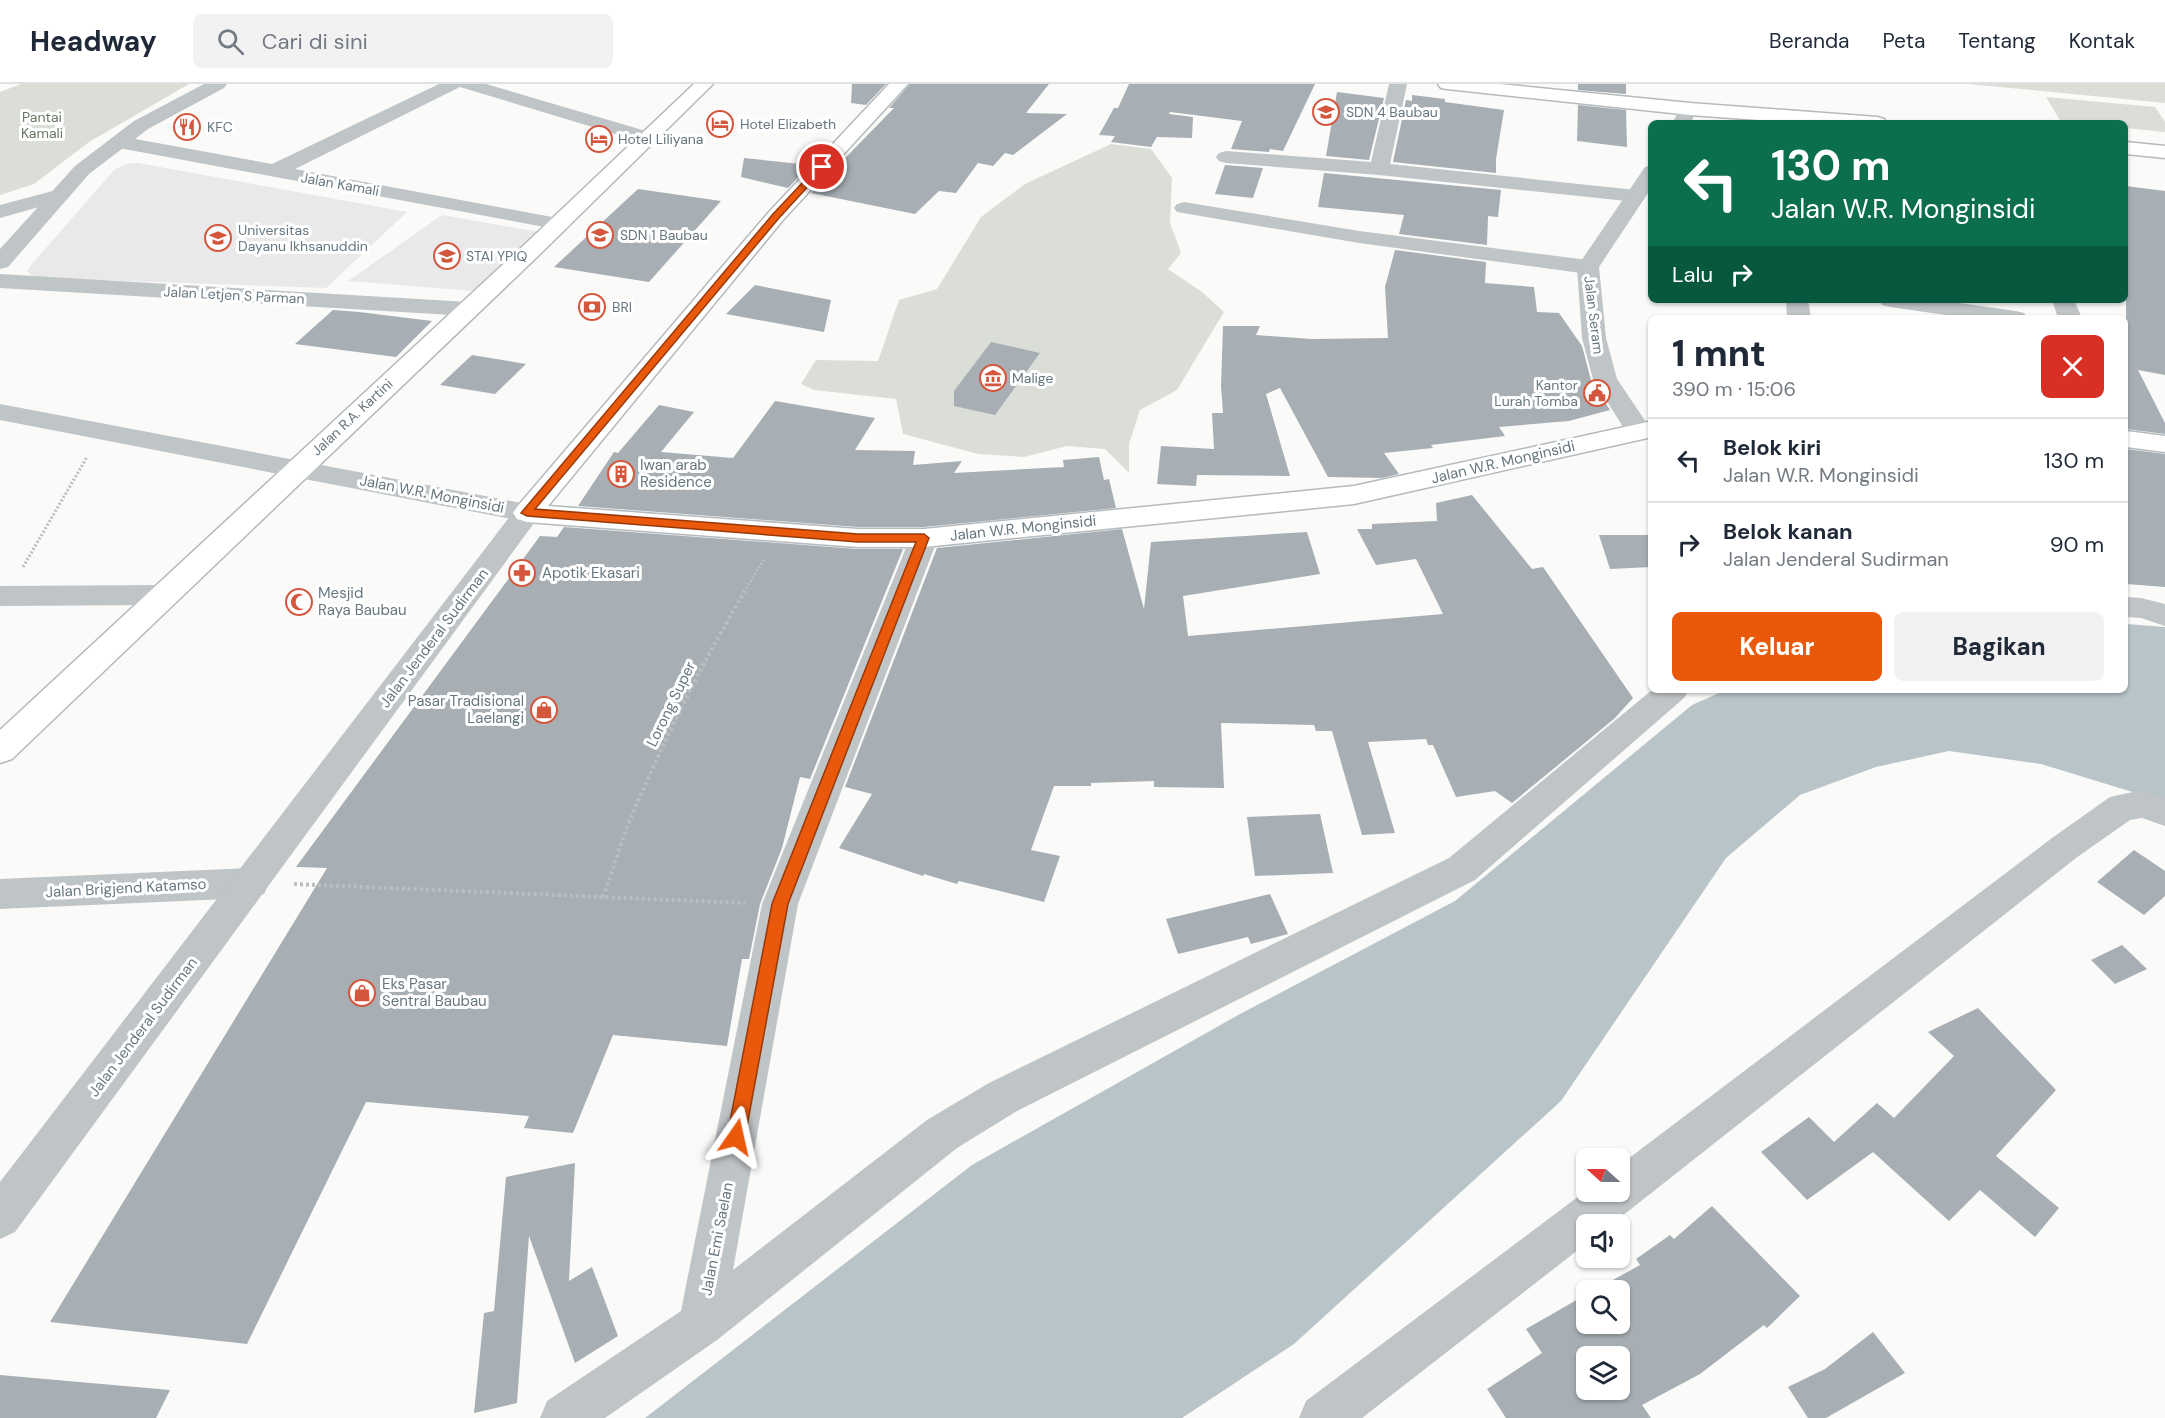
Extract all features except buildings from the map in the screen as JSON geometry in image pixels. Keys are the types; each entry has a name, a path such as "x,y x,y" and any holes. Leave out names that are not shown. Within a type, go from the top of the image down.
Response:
{"main road":[{"name":"Jalan R.A. Kartini","path":"0,750 160,595 561,224 704,84"},
{"name":"Jalan Jenderal Sudirman","path":"527,513 776,216 899,84"},
{"path":"1447,84 1686,116 1800,120"},
{"path":"2128,148 2165,152"},
{"name":"Jalan W.R. Monginsidi","path":"527,513 858,538 924,538 1354,495 1645,430"},
{"path":"2128,436 2165,444"}],"street":[{"path":"0,262 82,170 141,125 218,84"},
{"path":"272,172 453,84"},
{"path":"467,84 649,138"},
{"path":"1378,169 1398,84"},
{"name":"Jalan Kamali","path":"119,142 561,224"},
{"path":"1226,157 1378,169 1636,196"},
{"name":"Jalan Seram","path":"1645,430 1605,379 1594,338 1588,267 1648,177"},
{"path":"0,212 60,195"},
{"path":"1184,208 1359,237 1588,267"},
{"name":"Jalan Letjen S Parman","path":"0,280 469,309"},
{"path":"1911,303 1995,315"},
{"name":"Jalan W.R. Monginsidi","path":"0,412 527,513"},
{"name":"Jalan Jenderal Sudirman","path":"0,1217 13,1182 251,883 527,513"},
{"name":"Jalan Emi Saelan","path":"701,1324 780,904 924,538"},
{"path":"2128,593 2165,596"},
{"path":"3,596 160,595"},
{"path":"2128,607 2141,608 2165,615"},
{"path":"564,1418 701,1324 942,1134 993,1103 1462,869 1669,693"},
{"path":"1323,1418 2083,834 2122,807 2142,804 2165,812"},
{"name":"Jalan Brigjend Katamso","path":"0,894 251,883"}],"path":[{"path":"3,596 103,430"},
{"name":"Lorong Super","path":"603,897 631,818 682,706 720,633 781,531"},
{"path":"251,883 780,904"}],"shaded area":[{"name":"Universitas Dayanu Ikhsanuddin","path":"130,163 407,212 326,288 38,278 31,275 27,271 33,263 115,169"},
{"name":"STAI YPIQ","path":"442,215 539,232 474,291 348,281"},
{"path":"2128,624 2165,627 2165,802 2041,764 1949,751 1876,767 1800,795 1726,858 1561,1101 1294,1344 1182,1418 645,1418 972,1165 1240,1014 1455,901 1692,705 1719,693 2128,693"}],"green space":[{"name":"Pantai Kamali","path":"21,84 189,84 89,142 34,184 0,195 0,92"},
{"path":"1969,84 2165,84 2165,103"},
{"path":"2046,97 2155,107 2165,122 2165,132 2128,128 2128,120 2060,120"},
{"path":"1111,144 1151,149 1172,178 1170,223 1181,253 1168,269 1202,292 1224,312 1177,390 1140,410 1129,444 1129,473 1105,449 1067,446 1024,457 978,454 903,434 896,399 814,390 801,384 816,360 878,361 899,300 937,289 981,217 1025,184"}],"place":[{"name":"SDN 4 Baubau","path":"1326,112"},
{"name":"Hotel Elizabeth","path":"720,124"},
{"name":"KFC","path":"187,127"},
{"name":"Hotel Liliyana","path":"599,139"},
{"name":"SDN 1 Baubau","path":"600,235"},
{"name":"Universitas Dayanu Ikhsanuddin","path":"218,238"},
{"name":"STAI YPIQ","path":"447,256"},
{"name":"BRI","path":"592,307"},
{"name":"Malige","path":"993,378"},
{"name":"Kantor Lurah Tomba","path":"1597,393"},
{"name":"Iwan arab Residence","path":"621,474"},
{"name":"Apotik Ekasari","path":"522,573"},
{"name":"Mesjid Raya Baubau","path":"299,602"},
{"name":"Pasar Tradisional Laelangi","path":"544,710"},
{"name":"Eks Pasar Sentral Baubau","path":"362,993"}],"route":[{"path":"736,1137 780,904 924,538 858,538 527,513 776,216 822,167"}]}
